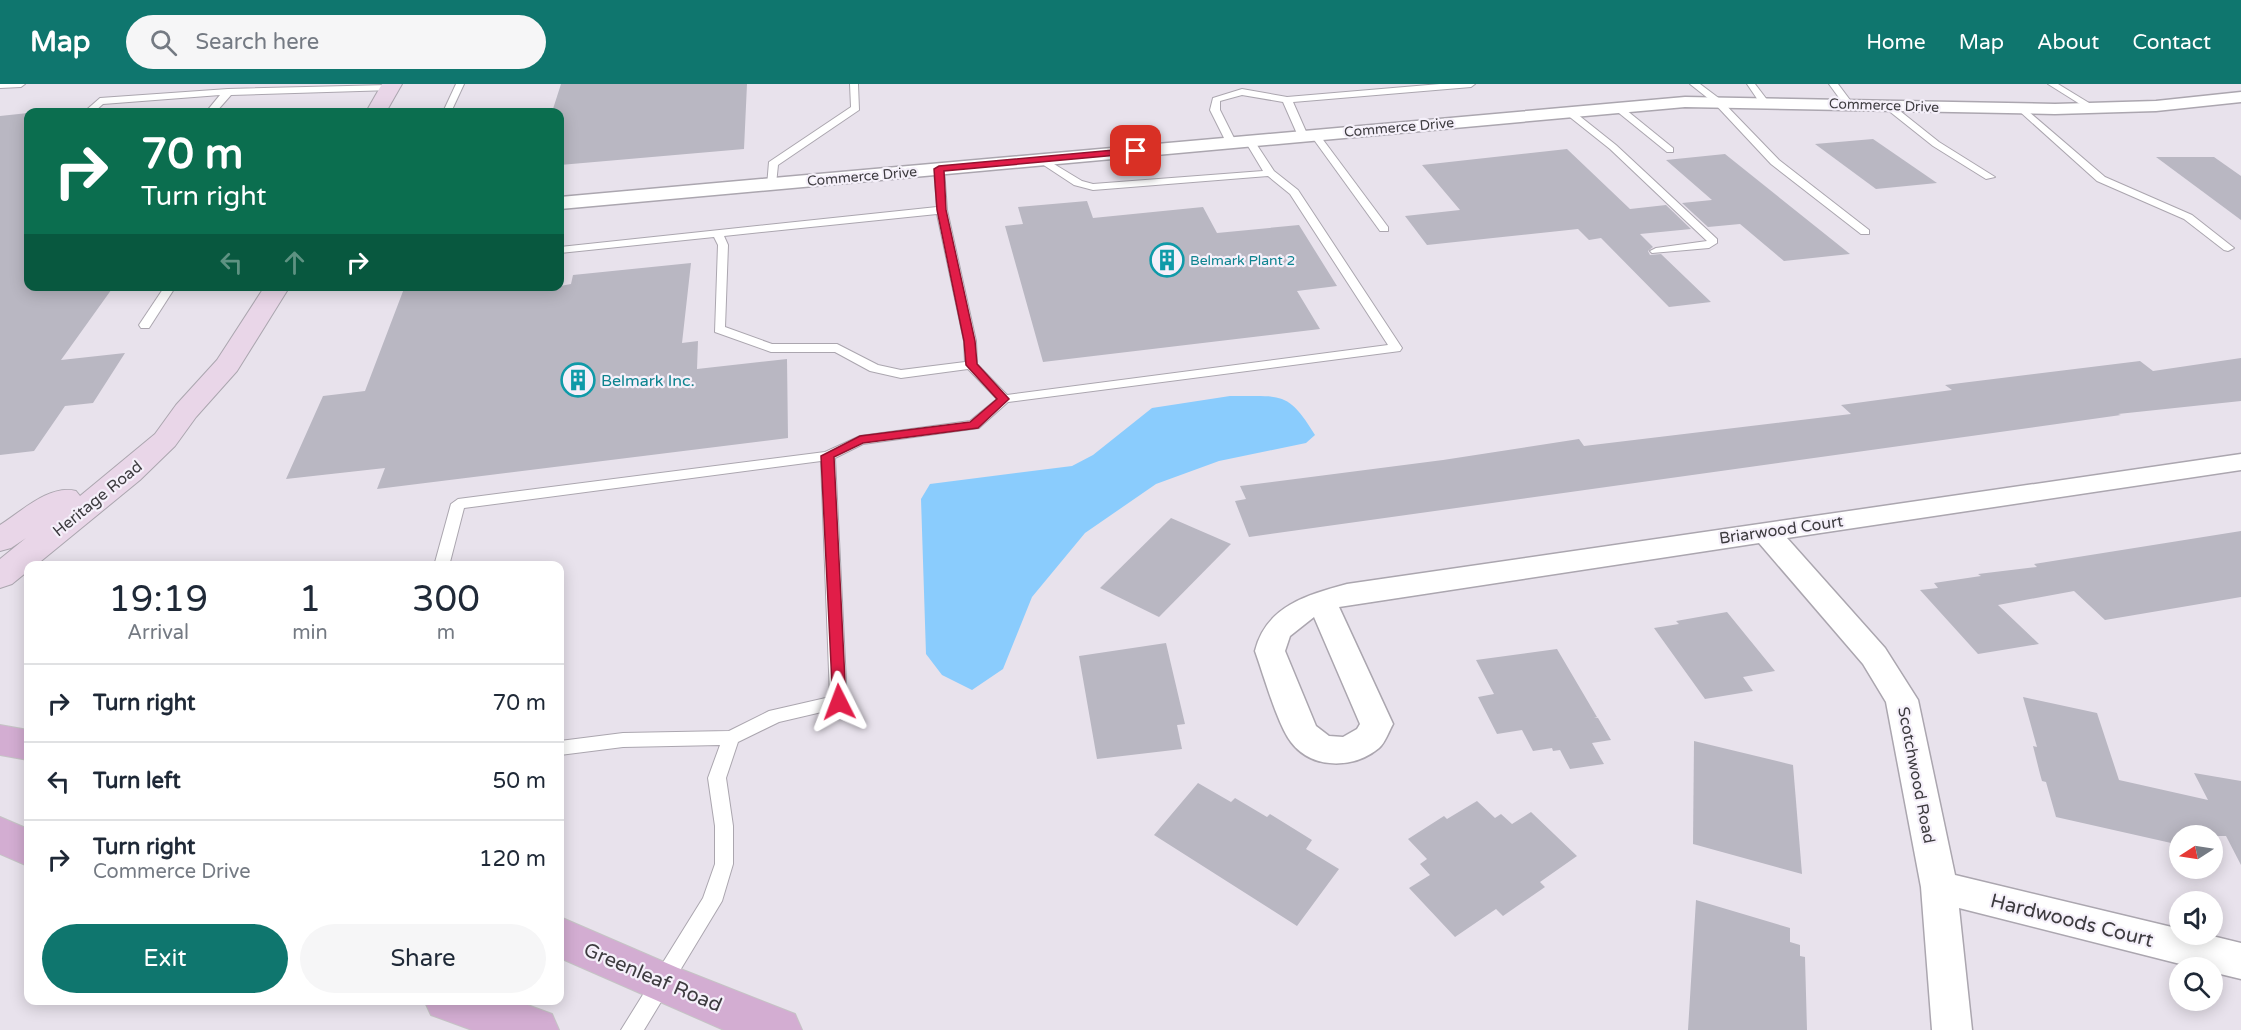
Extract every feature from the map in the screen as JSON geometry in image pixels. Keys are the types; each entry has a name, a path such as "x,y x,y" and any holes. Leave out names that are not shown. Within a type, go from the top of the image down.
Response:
{"main road":[{"path":"378,108 391,86"},
{"name":"Heritage Road","path":"0,576 129,473 165,440 186,411 227,365 254,327 275,291"},
{"name":"Heritage Road","path":"0,540 92,480 152,432 186,411"},
{"path":"0,740 24,744"},
{"path":"0,834 24,847"},
{"name":"Greenleaf Road","path":"564,939 662,983 779,1030"},
{"path":"462,1005 536,1030"}],"street":[{"name":"Commerce Drive","path":"564,203 1617,107 1717,101 1763,101 2094,109 2241,97"},
{"name":"Briarwood Court","path":"1322,602 1347,594 2241,462"},
{"name":"Scotchwood Road","path":"1765,532 1874,656 1902,700 1939,888 1952,1030"},
{"name":"Hardwoods Court","path":"1939,888 2241,961"}],"lane":[{"path":"0,86 21,84"},
{"path":"449,108 460,84"},
{"path":"771,184 773,164 856,108 854,84"},
{"path":"442,561 458,504 828,456 860,440 974,425 1004,399 1396,348 1294,192 1270,173 1241,141 1215,110 1216,100 1227,93 1249,90 1287,100 1471,84"},
{"path":"1694,84 1717,101 1775,162 1865,232"},
{"path":"1751,84 1763,101"},
{"path":"1833,84 1848,104"},
{"path":"2052,84 2094,109"},
{"path":"93,108 100,101 228,92 391,86"},
{"path":"214,108 228,92"},
{"path":"1287,100 1309,135 1384,229"},
{"path":"1887,105 1936,144 1990,177"},
{"path":"1617,107 1670,150"},
{"path":"2021,108 2101,179 2188,217 2228,248"},
{"path":"1569,112 1613,147 1713,241 1709,245 1656,251"},
{"path":"1041,160 1078,183 1093,187 1270,173"},
{"path":"939,169 942,210 970,341 971,365 1004,399"},
{"path":"564,250 942,210"},
{"path":"717,232 723,245 719,329 771,348 837,348 874,368 901,374 971,365"},
{"path":"145,325 168,291"},
{"path":"564,748 622,741 731,738 775,716 839,702 828,456"},
{"path":"632,1030 712,901 724,864 724,826 717,778 731,738"}],"water":[{"path":"1230,396 1281,399 1297,410 1315,435 1306,443 1219,461 1156,484 1085,533 1032,597 1003,669 972,690 942,675 926,654 921,499 930,484 1072,466 1093,455 1152,408"}],"building":[{"path":"561,84 747,84 744,149 564,165 564,108 553,108"},
{"path":"24,113 24,291 110,291 61,360 125,353 93,403 65,406 34,451 0,455 0,116"},
{"path":"1873,139 1937,183 1876,189 1815,144"},
{"path":"1567,149 1630,209 1666,205 1691,229 1640,234 1653,247 1648,251 1650,255 1661,254 1711,302 1669,307 1601,238 1589,240 1578,229 1427,245 1405,216 1460,210 1422,165"},
{"path":"1725,154 1850,254 1784,261 1740,224 1708,227 1682,203 1712,200 1666,160"},
{"path":"2156,157 2214,157 2241,176 2241,220"},
{"name":"Belmark Plant 2","path":"1087,201 1093,218 1203,207 1217,233 1299,225 1337,286 1297,291 1320,329 1043,362 1005,226 1023,224 1018,207"},
{"name":"Belmark Inc.","path":"691,263 682,343 698,341 697,369 787,359 788,438 377,489 385,468 286,479 323,396 365,391 403,291 564,291 564,285 571,284 573,275"},
{"path":"2241,358 2241,401 2118,414 2121,415 1249,537 1235,501 1246,499 1240,486 1443,460 1579,439 1584,446 1851,414 1841,405 1952,390 1945,385 2140,361 2153,371"},
{"path":"1171,518 1231,544 1159,617 1100,588"},
{"path":"2241,531 2241,597 2105,620 2074,591 1998,605 2039,644 1978,654 1920,590 1938,588 1934,583 1981,576 1978,574 2037,567 2034,564"},
{"path":"1727,612 1775,671 1743,677 1753,691 1705,699 1654,628 1679,624 1676,621"},
{"path":"1166,643 1185,724 1177,725 1182,749 1097,759 1079,656"},
{"path":"1557,649 1597,717 1594,717 1598,718 1611,740 1592,743 1604,764 1570,769 1560,750 1553,751 1552,748 1533,751 1522,730 1497,734 1478,697 1494,694 1476,660"},
{"path":"2023,697 2097,713 2119,780 2208,800 2194,773 2241,781 2241,865 2226,836 2223,836 2223,825 2169,825 2169,843 2056,817 2046,782 2042,781 2040,774 2033,746 2037,747"},
{"path":"1694,741 1793,765 1802,874 1693,844"},
{"path":"1198,783 1231,802 1235,798 1267,817 1270,814 1312,840 1306,849 1339,869 1297,926 1154,835"},
{"path":"1477,801 1495,818 1501,814 1512,824 1531,812 1577,856 1540,882 1545,887 1503,916 1496,909 1455,937 1409,888 1430,875 1420,864 1427,859 1408,839 1444,816 1447,819"},
{"path":"1696,900 1790,928 1790,942 1800,945 1800,956 1805,957 1807,1030 1688,1030"}],"place":[{"name":"Belmark Plant 2","path":"1167,260"},
{"name":"Belmark Inc.","path":"578,380"}],"route":[{"path":"839,702 828,456 860,440 974,425 1004,399 971,365 970,341 942,210 939,169 1136,151"}]}
